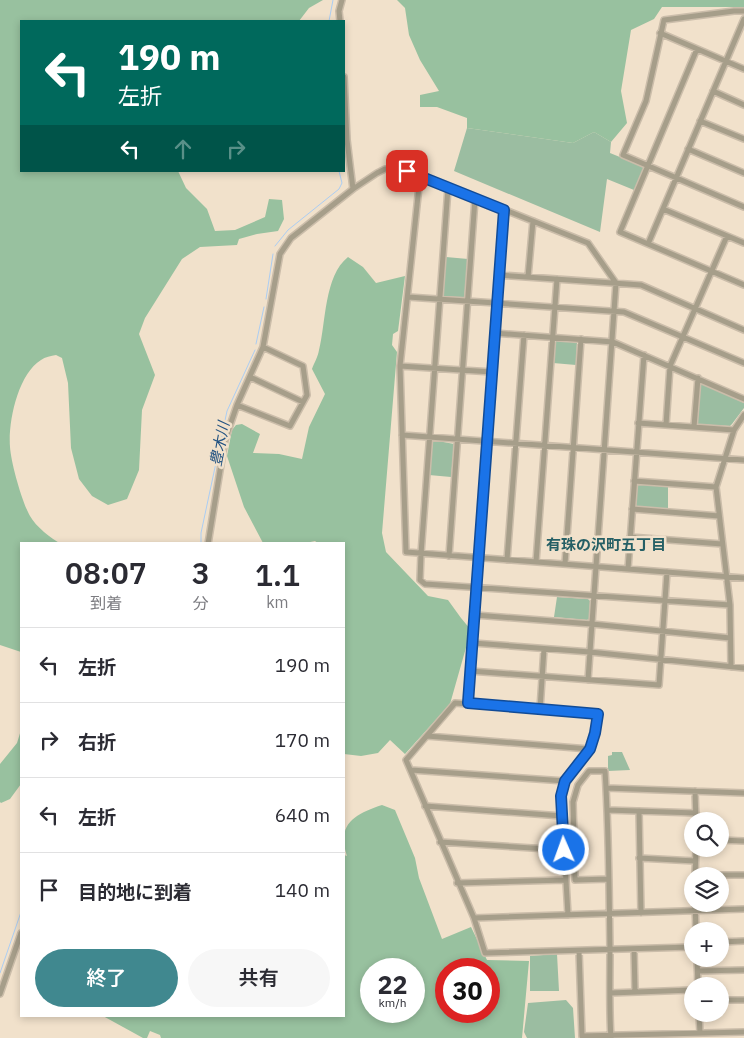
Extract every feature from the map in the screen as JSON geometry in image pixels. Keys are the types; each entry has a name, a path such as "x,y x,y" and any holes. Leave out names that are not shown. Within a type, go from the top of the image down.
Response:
{"street":[{"path":"340,20 339,11 342,0"},
{"path":"744,11 666,18 664,20 646,101 622,155 744,207"},
{"path":"648,244 726,61 741,34 744,18"},
{"path":"660,33 744,69"},
{"path":"697,49 620,232 744,285"},
{"path":"713,91 744,105"},
{"path":"345,97 347,140 353,190"},
{"path":"700,120 744,139"},
{"path":"688,149 744,173"},
{"path":"208,542 225,440 237,405 263,347 280,254 291,238 353,190 385,169 399,169 588,242 616,283 588,680"},
{"path":"420,177 400,366 406,552 744,578"},
{"path":"448,188 420,554 420,580 425,584 730,605"},
{"path":"449,556 475,199"},
{"path":"663,209 744,244"},
{"path":"468,703 504,210"},
{"path":"528,277 533,221"},
{"path":"666,425 670,366 726,236"},
{"path":"499,275 641,285 744,330"},
{"path":"536,562 557,279"},
{"path":"408,297 624,312 744,364"},
{"path":"494,333 613,342 744,399"},
{"path":"507,560 524,335"},
{"path":"565,564 581,339"},
{"path":"237,405 290,426 307,395 303,366 263,347"},
{"path":"628,568 644,355"},
{"path":"400,366 492,372"},
{"path":"250,377 302,402"},
{"path":"694,427 698,378"},
{"path":"731,667 730,605 716,487 734,430 744,415"},
{"path":"638,423 734,430"},
{"path":"402,435 744,460"},
{"path":"634,481 716,487"},
{"path":"632,510 719,516"},
{"path":"630,537 722,544"},
{"path":"470,671 659,685 667,572"},
{"path":"475,615 592,624 730,638"},
{"path":"473,643 590,652 744,668"},
{"path":"540,709 544,649"},
{"path":"568,915 561,796 565,781 590,749 598,714 456,703 406,760 474,918 485,954 684,947"},
{"path":"427,736 590,749"},
{"path":"411,770 565,781"},
{"path":"608,879 575,880 573,812 575,792 583,777 589,771 605,771 610,950 611,1037"},
{"path":"606,788 744,793"},
{"path":"696,791 696,812"},
{"path":"425,806 562,816"},
{"path":"606,810 684,813"},
{"path":"638,811 641,913"},
{"path":"729,840 744,841"},
{"path":"440,842 564,850"},
{"path":"695,857 695,867"},
{"path":"639,858 695,861"},
{"path":"729,875 744,875"},
{"path":"458,883 566,880"},
{"path":"474,918 641,913 684,908"},
{"path":"729,908 744,909"},
{"path":"0,994 20,936"},
{"path":"729,942 744,941"},
{"path":"634,949 635,992"},
{"path":"579,951 582,1036 611,1037 744,1032"},
{"path":"698,967 698,977"},
{"path":"698,971 744,970"},
{"path":"610,993 684,990"},
{"path":"729,1000 744,1000"},
{"path":"699,1022 700,1033"}],"green space":[{"path":"0,0 323,0 309,8 300,20 20,20 20,172 178,172 186,188 207,209 215,231 235,230 265,217 269,199 282,200 284,219 278,231 239,239 237,245 200,247 182,259 145,318 139,334 155,375 142,410 139,470 127,499 108,505 92,496 79,479 71,448 68,383 62,358 56,355 43,359 26,376 16,399 13,412 10,437 12,463 20,492 30,516 40,528 58,542 20,542 20,652 0,645"},
{"path":"397,0 744,0 744,7 662,7 654,19 631,30 621,91 627,123 611,142 594,132 573,143 467,128 467,118 437,107 420,107 420,95 439,91 420,60 409,35 405,8"},
{"path":"467,128 573,143 594,132 611,142 610,153 642,166 644,169 634,190 607,179 600,232 454,171"},
{"path":"348,257 363,267 376,283 405,276 398,331 393,334 392,345 397,352 382,533 386,552 428,596 448,600 471,630 450,704 405,754 390,740 378,753 361,756 345,754 345,542 262,542 244,507 227,456 232,430 236,425 242,424 260,434 253,453 279,454 302,459 309,427 325,394 312,369 318,353 330,288 340,265"},
{"path":"446,257 468,259 464,299 442,297"},
{"path":"556,340 576,341 576,365 553,363"},
{"path":"701,383 744,403 744,408 730,426 696,424 699,384"},
{"path":"433,440 454,444 451,477 429,475"},
{"path":"638,484 668,487 668,509 635,505"},
{"path":"557,597 588,599 590,601 589,619 554,617"},
{"path":"20,733 20,785 10,799 1,803 0,764 17,743"},
{"path":"612,752 622,752 630,770 608,771 608,756 612,755"},
{"path":"382,805 395,810 415,858 419,878 442,939 471,927 486,958 435,958 435,1023 500,1023 500,960 529,961 522,1038 161,1038 160,1035 150,1031 147,1038 143,1038 105,1017 345,1017 345,855 347,856 345,832 350,822 356,817"},
{"path":"557,954 559,991 530,991 530,956"},
{"path":"566,1000 573,1008 575,1038 527,1038 524,1032 528,1003"}],"waterway":[{"name":"豊木川","path":"329,20 333,0"},
{"name":"豊木川","path":"275,246 288,230 339,189 342,183 339,172"},
{"name":"豊木川","path":"266,299 273,254"},
{"name":"豊木川","path":"256,344 264,307"},
{"name":"豊木川","path":"201,542 201,533 227,411 255,350"},
{"name":"豊木川","path":"0,973 20,915"}],"district":[{"name":"有珠の沢町五丁目","path":"606,545"}],"route":[{"path":"407,171 504,210 468,703 598,714 590,749 565,781 561,796 564,850"}]}
